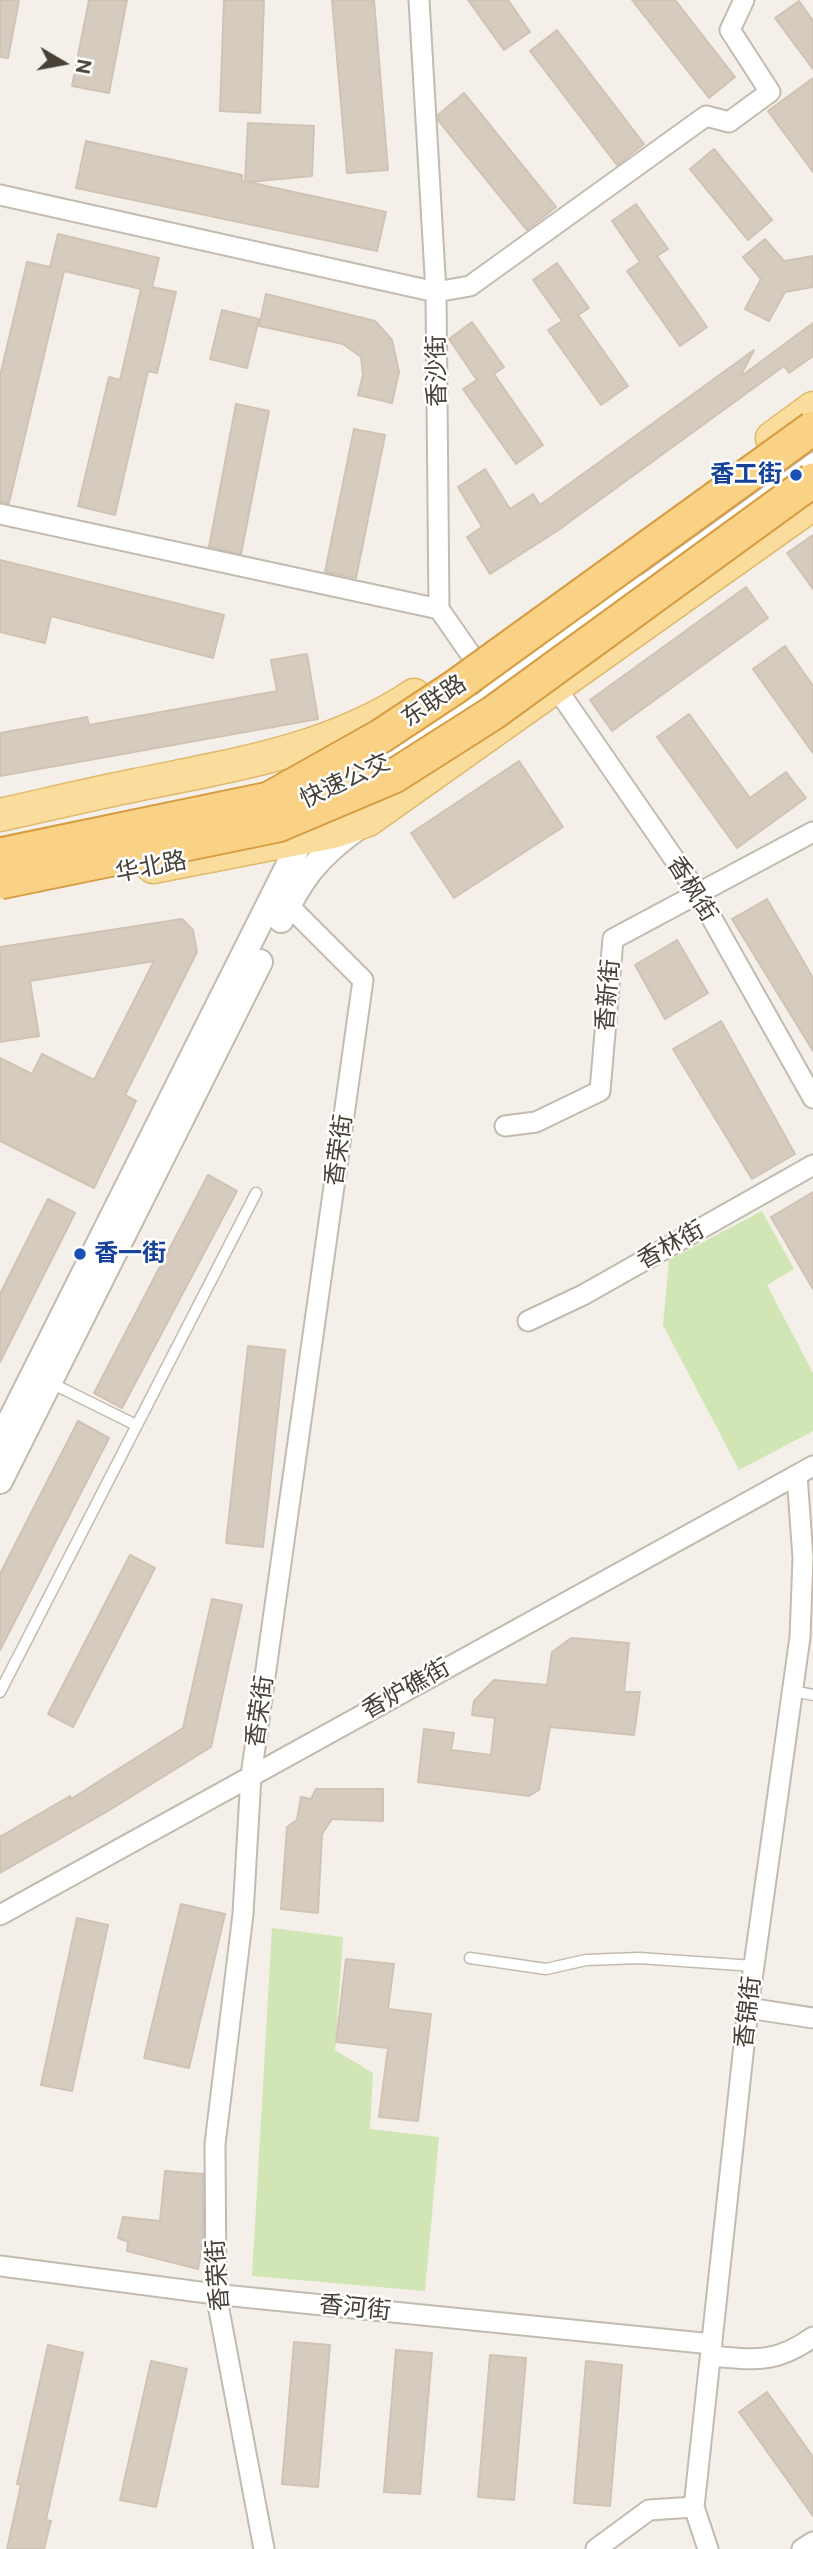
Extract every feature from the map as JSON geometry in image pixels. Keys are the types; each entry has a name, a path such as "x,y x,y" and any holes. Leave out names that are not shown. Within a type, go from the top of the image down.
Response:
{"highway":[{"name":"东联路","path":"0,855 269,799 381,736 455,688 813,428"},
{"name":"东联路","path":"0,882 278,825 394,776 493,713 813,480"}],"main road":[{"path":"0,815 226,768 313,745 373,721 472,655 813,408"},
{"name":"华北路","path":"0,896 303,838 368,820 514,719 813,504"}],"street":[{"name":"香沙街","path":"419,0 436,292 439,609"},
{"path":"0,195 436,292 470,286 706,116 729,122 770,92 730,30 744,0"},
{"path":"0,514 439,609 514,719"},
{"name":"香枫街","path":"556,689 697,892 813,1098"},
{"path":"0,1481 41,1378 349,744 373,721"},
{"path":"0,1441 41,1378 301,880 319,858 368,820"},
{"name":"香新街","path":"505,1126 537,1122 600,1091 613,939 813,832"},
{"name":"香荣街","path":"264,2549 216,2294 215,2144 243,1914 251,1776 363,980 288,905"},
{"name":"香林街","path":"528,1321 583,1295 813,1165"},
{"name":"香炉礁街","path":"0,1915 805,1470"},
{"name":"香锦街","path":"708,2549 694,2507 748,2008 800,1637 805,1470"},
{"path":"748,2008 813,2018"},
{"name":"香河街","path":"0,2266 774,2359 792,2352 813,2337"},
{"path":"596,2549 649,2510 694,2507"},
{"path":"803,2549 813,2542"}],"lane":[{"name":"快速公交","path":"349,779 404,753 813,450"},
{"name":"快速公交","path":"354,768 404,744 493,685 813,457"},
{"name":"快速公交","path":"0,863 199,825 272,805 321,783"},
{"name":"快速公交","path":"0,875 200,834 272,814"},
{"path":"0,1692 5,1671 256,1193"},
{"path":"41,1378 136,1425"},
{"path":"793,1691 813,1695"},
{"path":"470,1958 546,1969 586,1960 639,1958 754,1966"}],"green space":[{"path":"762,1211 794,1269 767,1285 813,1373 813,1431 739,1470 663,1325 669,1260"},
{"path":"272,1928 343,1937 335,2050 373,2073 370,2129 439,2137 425,2291 252,2276"}],"building":[{"path":"0,0 19,0 8,58 0,57"},
{"path":"89,0 127,0 109,93 72,86"},
{"path":"224,0 264,0 260,113 220,111"},
{"path":"332,0 374,0 388,170 347,173"},
{"path":"468,0 508,0 530,32 504,50"},
{"path":"632,0 675,0 735,77 709,98"},
{"path":"799,1 813,21 813,69 775,18"},
{"path":"557,30 644,144 617,165 530,51"},
{"path":"813,78 813,172 768,111"},
{"path":"464,93 556,207 527,230 438,120 438,115"},
{"path":"248,123 314,126 312,176 248,182 386,212 377,251 76,188 86,141 242,175 242,181 245,182"},
{"path":"714,149 772,220 748,240 690,169"},
{"path":"636,204 668,249 657,256 707,327 680,346 627,271 640,262 612,221"},
{"path":"58,234 159,258 152,287 176,292 157,373 148,371 115,515 78,506 109,377 120,380 141,289 64,271 9,503 0,502 0,376 27,262 50,267"},
{"path":"765,239 784,261 813,256 813,287 785,292 769,321 745,309 761,279 743,257"},
{"path":"557,263 589,308 578,315 628,386 601,405 548,330 562,321 533,280"},
{"path":"266,294 375,321 392,340 399,372 392,403 358,395 363,375 361,357 343,344 259,326"},
{"path":"222,310 259,319 247,368 210,359"},
{"path":"472,322 504,367 494,374 543,445 516,464 463,389 477,380 449,339"},
{"path":"813,323 813,356 789,373 784,366 557,531 490,574 467,537 482,527 458,487 485,469 510,509 533,494 540,505 754,350 740,377"},
{"path":"236,404 269,411 241,554 209,547"},
{"path":"354,429 385,435 356,578 325,572"},
{"path":"813,535 813,589 787,553"},
{"path":"0,560 224,615 213,658 51,616 45,643 0,632"},
{"path":"746,587 768,618 612,731 590,700"},
{"path":"785,646 813,686 813,753 753,669"},
{"path":"307,654 318,719 0,776 0,733 87,717 89,725 277,691 271,660"},
{"path":"689,714 750,798 786,772 806,798 737,848 657,737"},
{"path":"519,761 563,827 454,898 411,833"},
{"path":"767,899 813,978 813,1051 732,919"},
{"path":"182,919 193,930 197,952 125,1095 136,1101 94,1188 0,1141 0,1058 32,1074 42,1054 94,1080 154,961 30,981 39,1036 0,1042 0,947"},
{"path":"677,940 708,993 665,1019 635,965"},
{"path":"721,1021 795,1154 752,1179 673,1049"},
{"path":"208,1175 237,1191 122,1408 94,1393"},
{"path":"813,1192 813,1289 771,1217"},
{"path":"48,1199 75,1213 0,1362 0,1294"},
{"path":"248,1346 285,1350 263,1547 226,1543"},
{"path":"78,1421 109,1438 0,1650 0,1574"},
{"path":"130,1555 155,1568 73,1727 48,1714"},
{"path":"212,1599 242,1605 211,1747 108,1811 0,1873 0,1837 70,1796 71,1799 183,1728"},
{"path":"571,1638 629,1643 624,1692 640,1692 634,1735 550,1727 539,1790 529,1796 418,1782 424,1729 454,1733 451,1750 491,1755 495,1718 472,1715 474,1701 494,1680 547,1685 552,1652"},
{"path":"316,1789 383,1789 383,1821 332,1819 322,1834 318,1913 281,1909 287,1827 297,1820 301,1797 311,1799"},
{"path":"181,1904 225,1914 189,2068 144,2058"},
{"path":"77,1918 108,1925 72,2091 41,2085"},
{"path":"346,1959 394,1964 388,2009 431,2014 418,2121 379,2117 388,2048 336,2042"},
{"path":"165,2171 203,2174 203,2240 198,2269 127,2251 128,2242 118,2238 123,2217 160,2221"},
{"path":"294,2342 330,2345 318,2487 282,2484"},
{"path":"48,2345 83,2353 46,2520 51,2521 44,2549 7,2549 21,2485 17,2484"},
{"path":"396,2350 432,2353 420,2494 384,2492"},
{"path":"490,2355 526,2358 514,2500 478,2497"},
{"path":"151,2361 187,2369 156,2507 120,2500"},
{"path":"586,2361 622,2365 610,2506 574,2503"},
{"path":"767,2392 813,2457 813,2516 739,2412"}],"place":[{"name":"香工街","path":"796,475"},
{"name":"香一街","path":"80,1254"}]}
